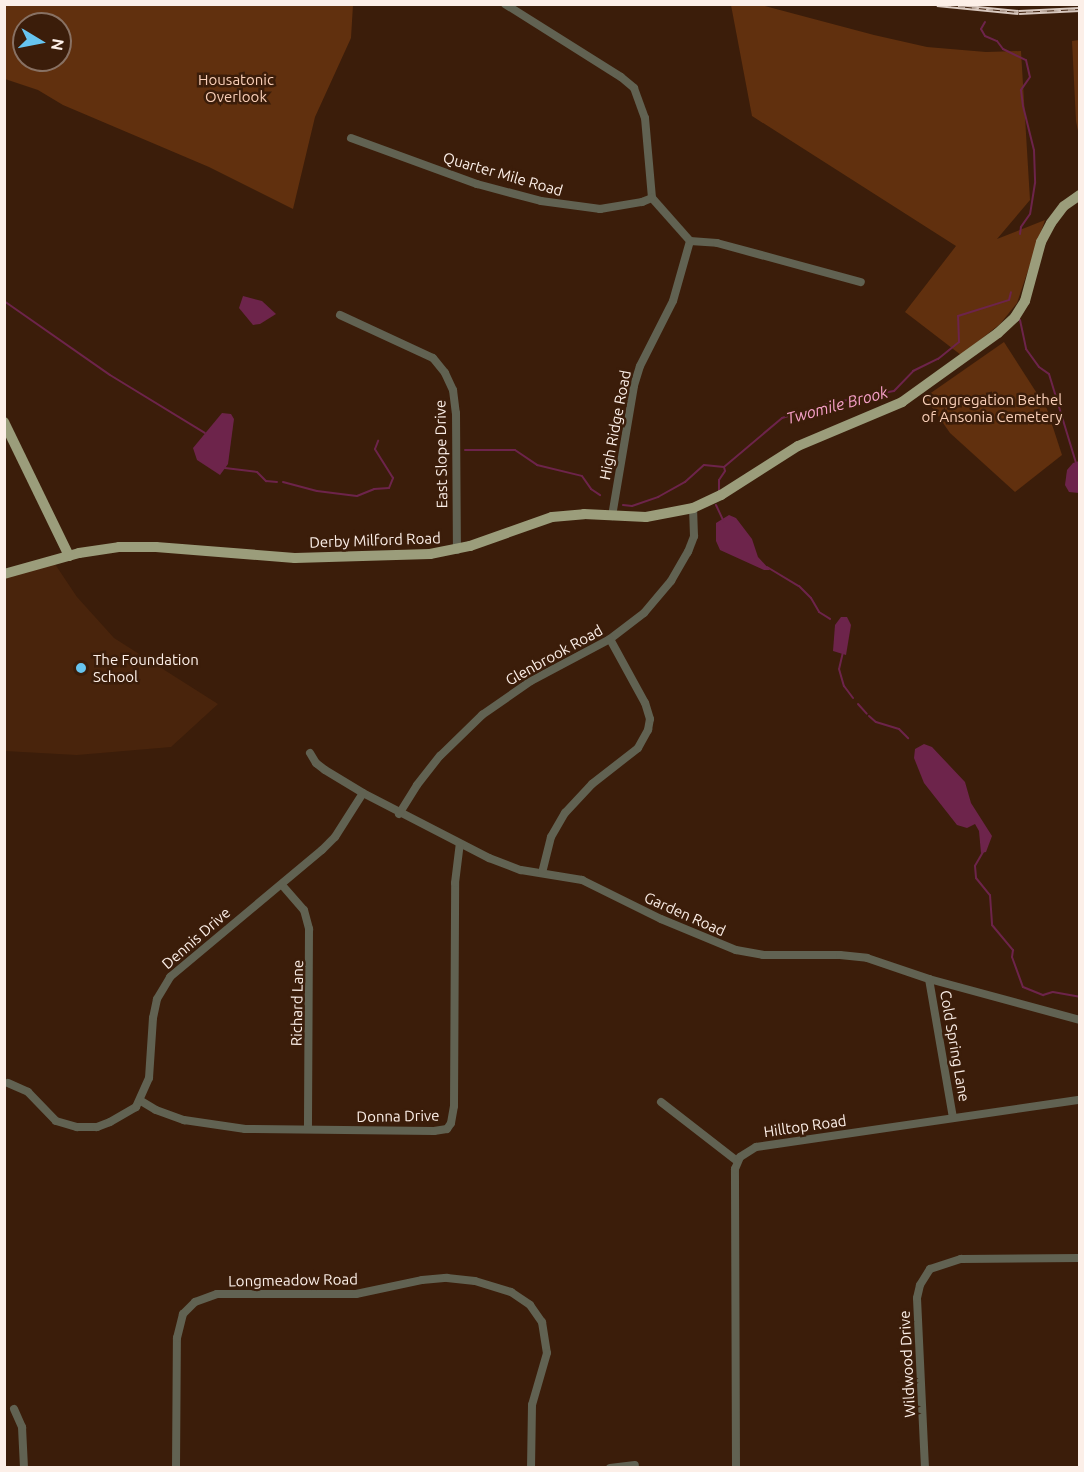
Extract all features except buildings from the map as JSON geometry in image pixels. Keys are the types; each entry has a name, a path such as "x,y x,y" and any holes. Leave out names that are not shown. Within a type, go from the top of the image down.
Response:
{"main road":[{"name":"Derby Milford Road","path":"4,574 104,548 136,547 295,558 415,555 456,550 552,517 646,517 693,508 722,495 798,446 902,402 998,333 1015,316 1025,301 1041,243 1051,223 1064,206 1080,195"},
{"path":"4,422 69,556"}],"street":[{"path":"505,4 621,77 634,88 645,118 652,198 690,241 717,243 861,282"},
{"name":"Quarter Mile Road","path":"351,138 477,184 542,201 600,209 642,202 652,198"},
{"name":"High Ridge Road","path":"612,516 634,386 640,366 673,301 690,241"},
{"name":"East Slope Drive","path":"340,315 433,358 445,372 453,390 456,413 456,550"},
{"name":"Glenbrook Road","path":"399,814 417,785 440,756 482,715 531,681 610,639 645,613 680,567 694,536 693,508"},
{"path":"543,873 551,837 565,813 592,784 638,748 648,730 650,719 645,703 610,639"},
{"name":"Garden Road","path":"310,753 316,763 325,770 363,794 507,866 582,880 691,933 748,953 857,956 929,979 1080,1020"},
{"name":"Dennis Drive","path":"141,1101 149,1078 153,1018 157,999 170,977 225,929 282,885 335,837 363,794"},
{"name":"Donna Drive","path":"141,1101 174,1117 209,1125 245,1129 434,1131 447,1128 451,1124 454,1106 455,884 460,844"},
{"name":"Richard Lane","path":"282,885 304,910 309,929 308,1129"},
{"name":"Cold Spring Lane","path":"929,979 953,1118"},
{"path":"8,1083 28,1092 56,1120 77,1127 97,1127 110,1122 130,1112 141,1101"},
{"name":"Hilltop Road","path":"737,1161 747,1150 756,1147 1080,1100"},
{"path":"661,1102 737,1161 736,1467"},
{"name":"Wildwood Drive","path":"925,1467 917,1298 920,1285 930,1269 961,1259 1080,1258"},
{"name":"Longmeadow Road","path":"176,1467 177,1338 183,1314 195,1302 217,1294 356,1294 422,1280 447,1278 475,1281 512,1292 530,1305 543,1322 547,1353 532,1406 531,1467"},
{"path":"14,1409 22,1427 24,1467"},
{"path":"610,1467 634,1465"}],"shaded area":[{"path":"243,296 262,301 276,314 260,324 253,325 239,308"},
{"path":"222,413 231,414 234,419 228,464 220,475 197,460 193,448"},
{"path":"1079,461 1079,493 1069,492 1065,485 1067,470 1073,463"},
{"path":"729,515 736,518 752,539 758,557 770,570 764,570 720,550 716,541 716,523"},
{"name":"The Foundation School","path":"55,564 77,597 114,638 218,704 171,747 77,755 5,751 5,578"},
{"path":"841,617 847,617 851,625 846,655 833,651 835,625"},
{"path":"924,744 932,747 965,782 971,803 992,836 986,852 981,853 979,831 975,824 967,828 957,825 924,783 914,758 915,749"}],"green space":[{"name":"Housatonic Overlook","path":"4,5 353,5 351,38 315,117 293,209 209,167 63,105 38,90 5,79"},
{"path":"731,5 761,5 927,47 986,52 1021,51 1030,200 997,239 1045,220 1017,303 1000,324 961,355 905,312 956,246 752,116"},
{"path":"1080,40 1079,136 1076,121 1072,41"},
{"name":"Congregation Bethel of Ansonia Cemetery","path":"1004,342 1047,409 1062,455 1015,492 950,433 925,397"}],"waterway":[{"name":"Twomile Brook","path":"985,22 981,29 985,36 997,41 1003,49 1026,60 1030,77 1021,90 1034,150 1035,183 1030,214 1021,227 1020,234"},
{"name":"Twomile Brook","path":"719,490 719,480 725,471 724,467 782,418 827,404 894,391 913,371 938,359 959,342 958,316 1009,300 1011,292"},
{"path":"4,301 110,375 205,433"},
{"path":"1020,320 1026,349 1039,367 1049,374 1076,463"},
{"path":"283,482 317,491 357,496 374,489 389,488 393,478 375,449 378,441"},
{"path":"465,450 515,450 537,465 582,476 591,489 600,495"},
{"path":"623,505 632,506 658,497 685,482 704,465 724,467"},
{"path":"225,468 257,472 266,481 277,482"},
{"name":"Twomile Brook","path":"716,505 723,520"},
{"name":"Twomile Brook","path":"767,567 799,586 811,598 819,612 830,619"},
{"path":"843,652 839,669 844,686 853,698"},
{"path":"858,704 867,714"},
{"path":"869,716 876,722 899,729 908,738"},
{"name":"Twomile Brook","path":"983,852 975,866 976,878 990,895 992,925 1013,950 1012,957 1023,987 1043,995 1053,992 1080,997"}],"railway":[{"path":"937,4 1019,12 1080,9"}],"place":[{"name":"The Foundation School","path":"81,668"}]}
